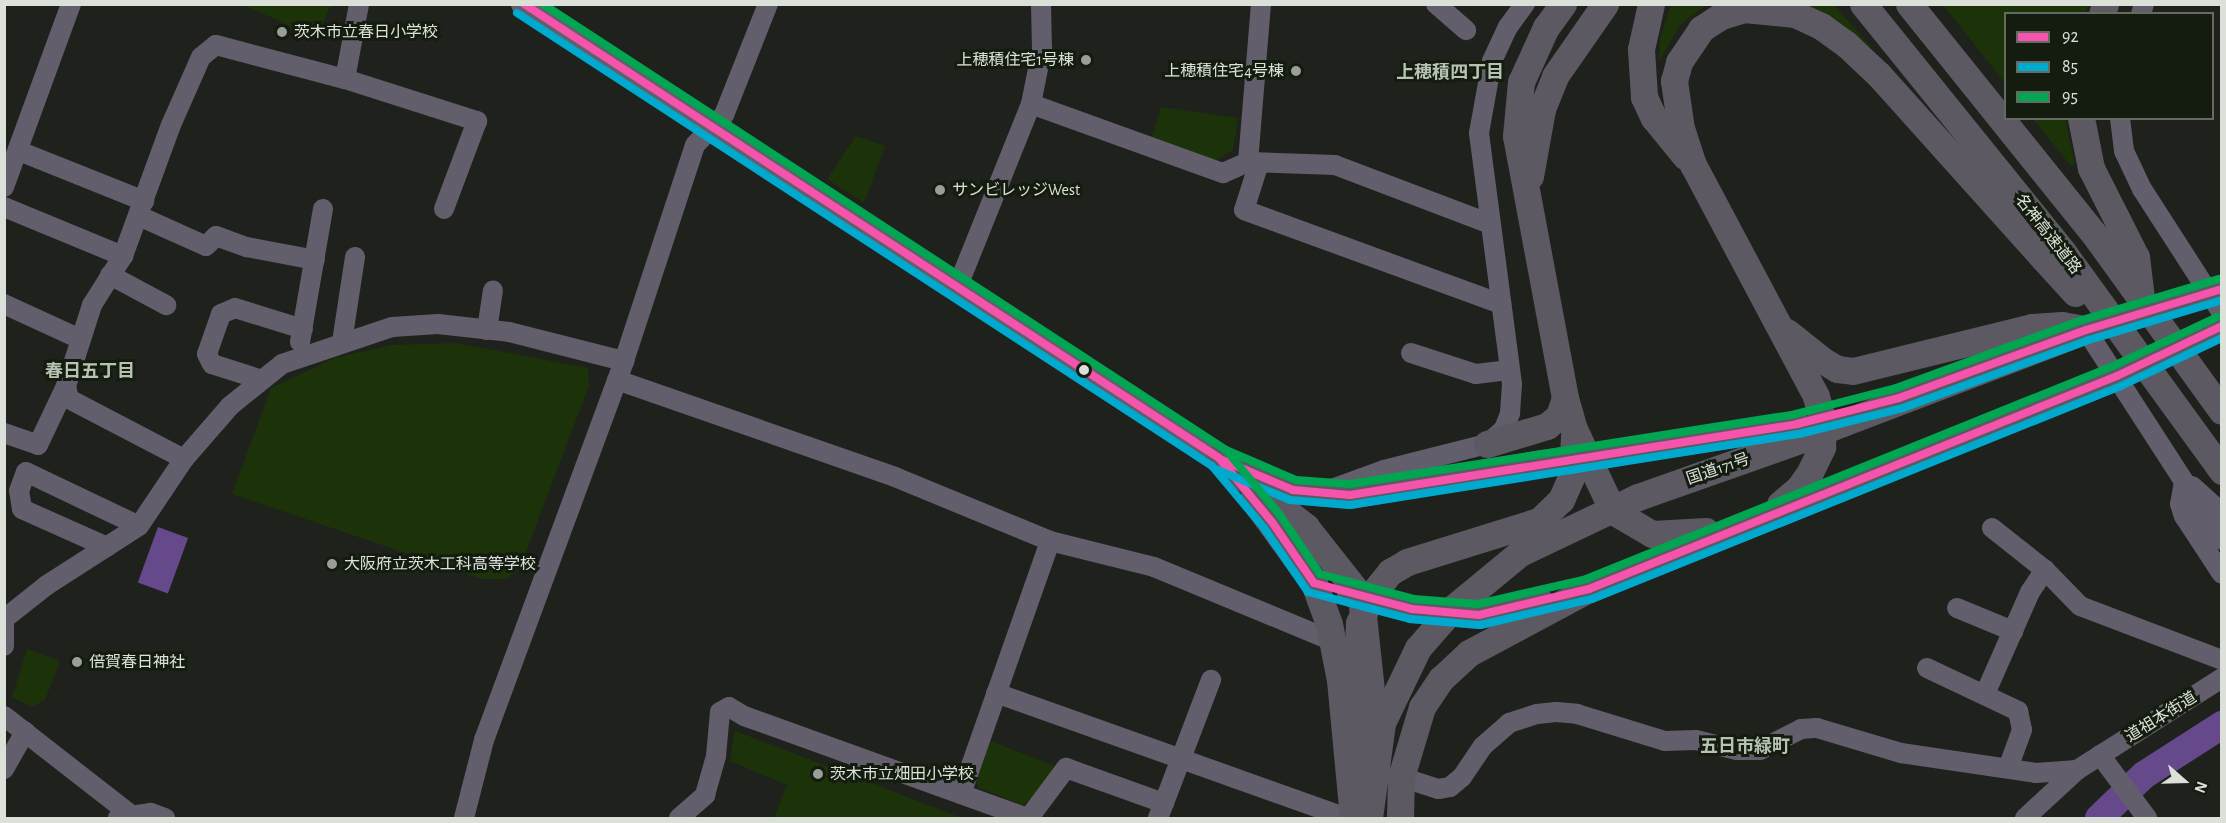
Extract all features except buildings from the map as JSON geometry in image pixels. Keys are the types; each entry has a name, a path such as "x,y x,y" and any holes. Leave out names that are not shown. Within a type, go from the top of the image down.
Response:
{"highway":[{"path":"1563,4 1532,54 1516,109 1515,136 1565,398 1574,429 1613,511 1632,525 1652,534 1739,526"},
{"path":"1527,204 1540,120 1555,76 1605,4"},
{"path":"1651,4 1641,48 1639,73 1644,97 1654,118 1693,165 1816,396 1823,430 1822,447 1799,489 1766,516"},
{"name":"名神高速道路","path":"1863,4 2054,255 2180,410 2222,471"},
{"path":"1909,4 2004,114"},
{"path":"1693,165 1674,92 1678,62 1687,45 1701,29 1721,16 1744,9 1795,14 1846,44 2054,255"},
{"path":"2009,120 2108,234 2141,295 2222,411"},
{"path":"2081,120 2108,234"},
{"name":"国道171号","path":"1369,819 1382,723 1418,648 1452,609 1520,553 1638,497 1799,432 2086,330 2217,298"},
{"path":"1777,323 1822,360 1837,369 1853,370 2032,327 2062,324 2086,330"},
{"path":"1400,819 1401,777 1422,707 1441,679 1469,653 1588,589 1739,526 2117,376 2222,326"},
{"path":"1487,444 1547,426 1559,416 1565,398"},
{"path":"1369,819 1356,644 1359,623 1373,593 1390,572 1407,562 1539,521 1561,500 1572,475 1574,429"},
{"path":"1219,458 1274,484 1311,492 1350,495 1617,452 1799,432"},
{"path":"1219,458 1272,522 1314,583 1333,641 1353,819"},
{"path":"1219,458 1306,527 1361,597 1386,819"},
{"path":"1314,583 1412,609 1479,615 1588,589"}],"main road":[{"path":"523,4 711,129 1219,458"}],"street":[{"path":"4,188 71,4"},
{"path":"345,79 359,4"},
{"path":"464,819 484,740 624,361 695,145 724,115 768,4"},
{"path":"957,288 1031,104 1042,49 1041,4"},
{"path":"1261,4 1254,162 1244,210 1418,280 1501,303"},
{"path":"1436,4 1466,30"},
{"path":"1311,492 1487,444 1504,429 1510,413 1510,370 1479,133 1483,96 1492,61 1508,27 1525,4"},
{"path":"4,433 38,445 66,386 92,305 123,256 171,125 201,57 216,45 345,79 477,121 444,208"},
{"path":"1031,104 1223,173 1254,162 1335,165 1490,224"},
{"path":"2120,120 2124,151 2142,189 2217,298"},
{"path":"19,151 141,209 206,246 216,236 247,247 315,260"},
{"path":"4,207 123,256"},
{"path":"298,358 324,209"},
{"path":"342,342 355,257"},
{"path":"110,276 166,305"},
{"path":"487,330 493,290"},
{"path":"5,306 80,339"},
{"path":"259,379 212,364 207,354 221,314 235,308 303,329"},
{"path":"4,646 4,621 45,586 140,526 184,459 259,379 298,358 392,327 438,324 487,330 624,361"},
{"path":"2086,330 2222,540"},
{"path":"1411,353 1476,374 1510,370"},
{"path":"617,380 895,477 1050,541 1154,567 1333,641"},
{"path":"66,386 69,399 184,459"},
{"path":"107,547 22,509 19,491 26,472 140,526"},
{"path":"2184,482 2203,492 2222,513"},
{"path":"2184,482 2180,504 2184,516 2222,574"},
{"path":"1992,528 2045,570 2080,606 2222,660"},
{"path":"961,794 1050,541"},
{"path":"1984,694 2045,570"},
{"path":"1957,608 2013,631"},
{"path":"1927,669 2018,711 2022,730 2008,768"},
{"name":"道祖本街道","path":"2025,819 2077,770 2102,759 2222,678"},
{"path":"679,819 705,795 716,756 720,712 729,707 744,716 1024,817 1031,815 1066,768 1161,811 1211,680"},
{"path":"996,693 1347,819"},
{"path":"1401,777 1438,789 1450,786 1502,728 1537,714 1556,712 1577,714 1665,741 1696,740 1736,750 1760,750 1801,729 1817,728 1901,753 2036,773 2077,770"},
{"path":"4,716 124,817 151,813 165,819"},
{"path":"4,769 25,732"},
{"path":"2102,759 2147,819"}],"green space":[{"path":"243,5 331,5 316,37"},
{"path":"1671,5 1706,5 1681,24 1659,61 1660,39"},
{"path":"1808,5 1834,5 1871,47 1864,51 1840,25"},
{"path":"1943,5 2089,5 2086,12 2004,12 2004,82"},
{"path":"1161,107 1238,118 1233,150 1214,161 1152,137"},
{"path":"2034,120 2065,120 2075,164 2071,166"},
{"path":"856,136 885,146 864,203 827,179"},
{"path":"456,343 588,368 589,386 521,565 507,579 482,579 232,494 271,388 337,357 392,345"},
{"path":"27,649 60,661 45,700 31,707 12,697"},
{"name":"茨木市立畑田小学校","path":"735,731 962,818 774,818 787,785 730,761"},
{"path":"988,740 1055,766 1032,800 1022,805 979,788 975,776"}],"shaded area":[{"path":"158,527 188,538 168,593 138,582"}],"waterway":[{"path":"2099,818 2144,775 2222,725"}],"transit line":[{"name":"92","path":"524,4 1219,458 1272,522 1314,583 1412,609 1479,615 1589,589 2117,376 2222,326"},
{"name":"95","path":"543,4 1226,450 1280,515 1320,574 1414,599 1478,604 1586,579 2113,366 2217,317"},
{"name":"85","path":"517,13 1212,466 1264,528 1308,592 1410,619 1480,625 1592,599 2121,386 2222,338"},
{"name":"95","path":"1226,450 1296,480 1350,484 1795,414 1896,388 2082,320 2219,279"},
{"name":"92","path":"1222,460 1293,490 1350,495 1797,424 1899,398 2086,330 2222,289"},
{"name":"85","path":"1218,470 1290,500 1350,505 1799,434 1903,408 2089,340 2222,300"}],"place":[{"name":"茨木市立春日小学校","path":"282,32"},
{"name":"上穂積住宅1号棟","path":"1086,60"},
{"name":"上穂積住宅4号棟","path":"1296,71"},
{"name":"サンビレッジWest","path":"940,190"},
{"name":"大阪府立茨木工科高等学校","path":"332,564"},
{"name":"倍賀春日神社","path":"77,662"},
{"name":"茨木市立畑田小学校","path":"818,774"}],"district":[{"name":"上穂積四丁目","path":"1450,73"},
{"name":"春日五丁目","path":"90,372"},
{"name":"五日市緑町","path":"1745,747"}]}
